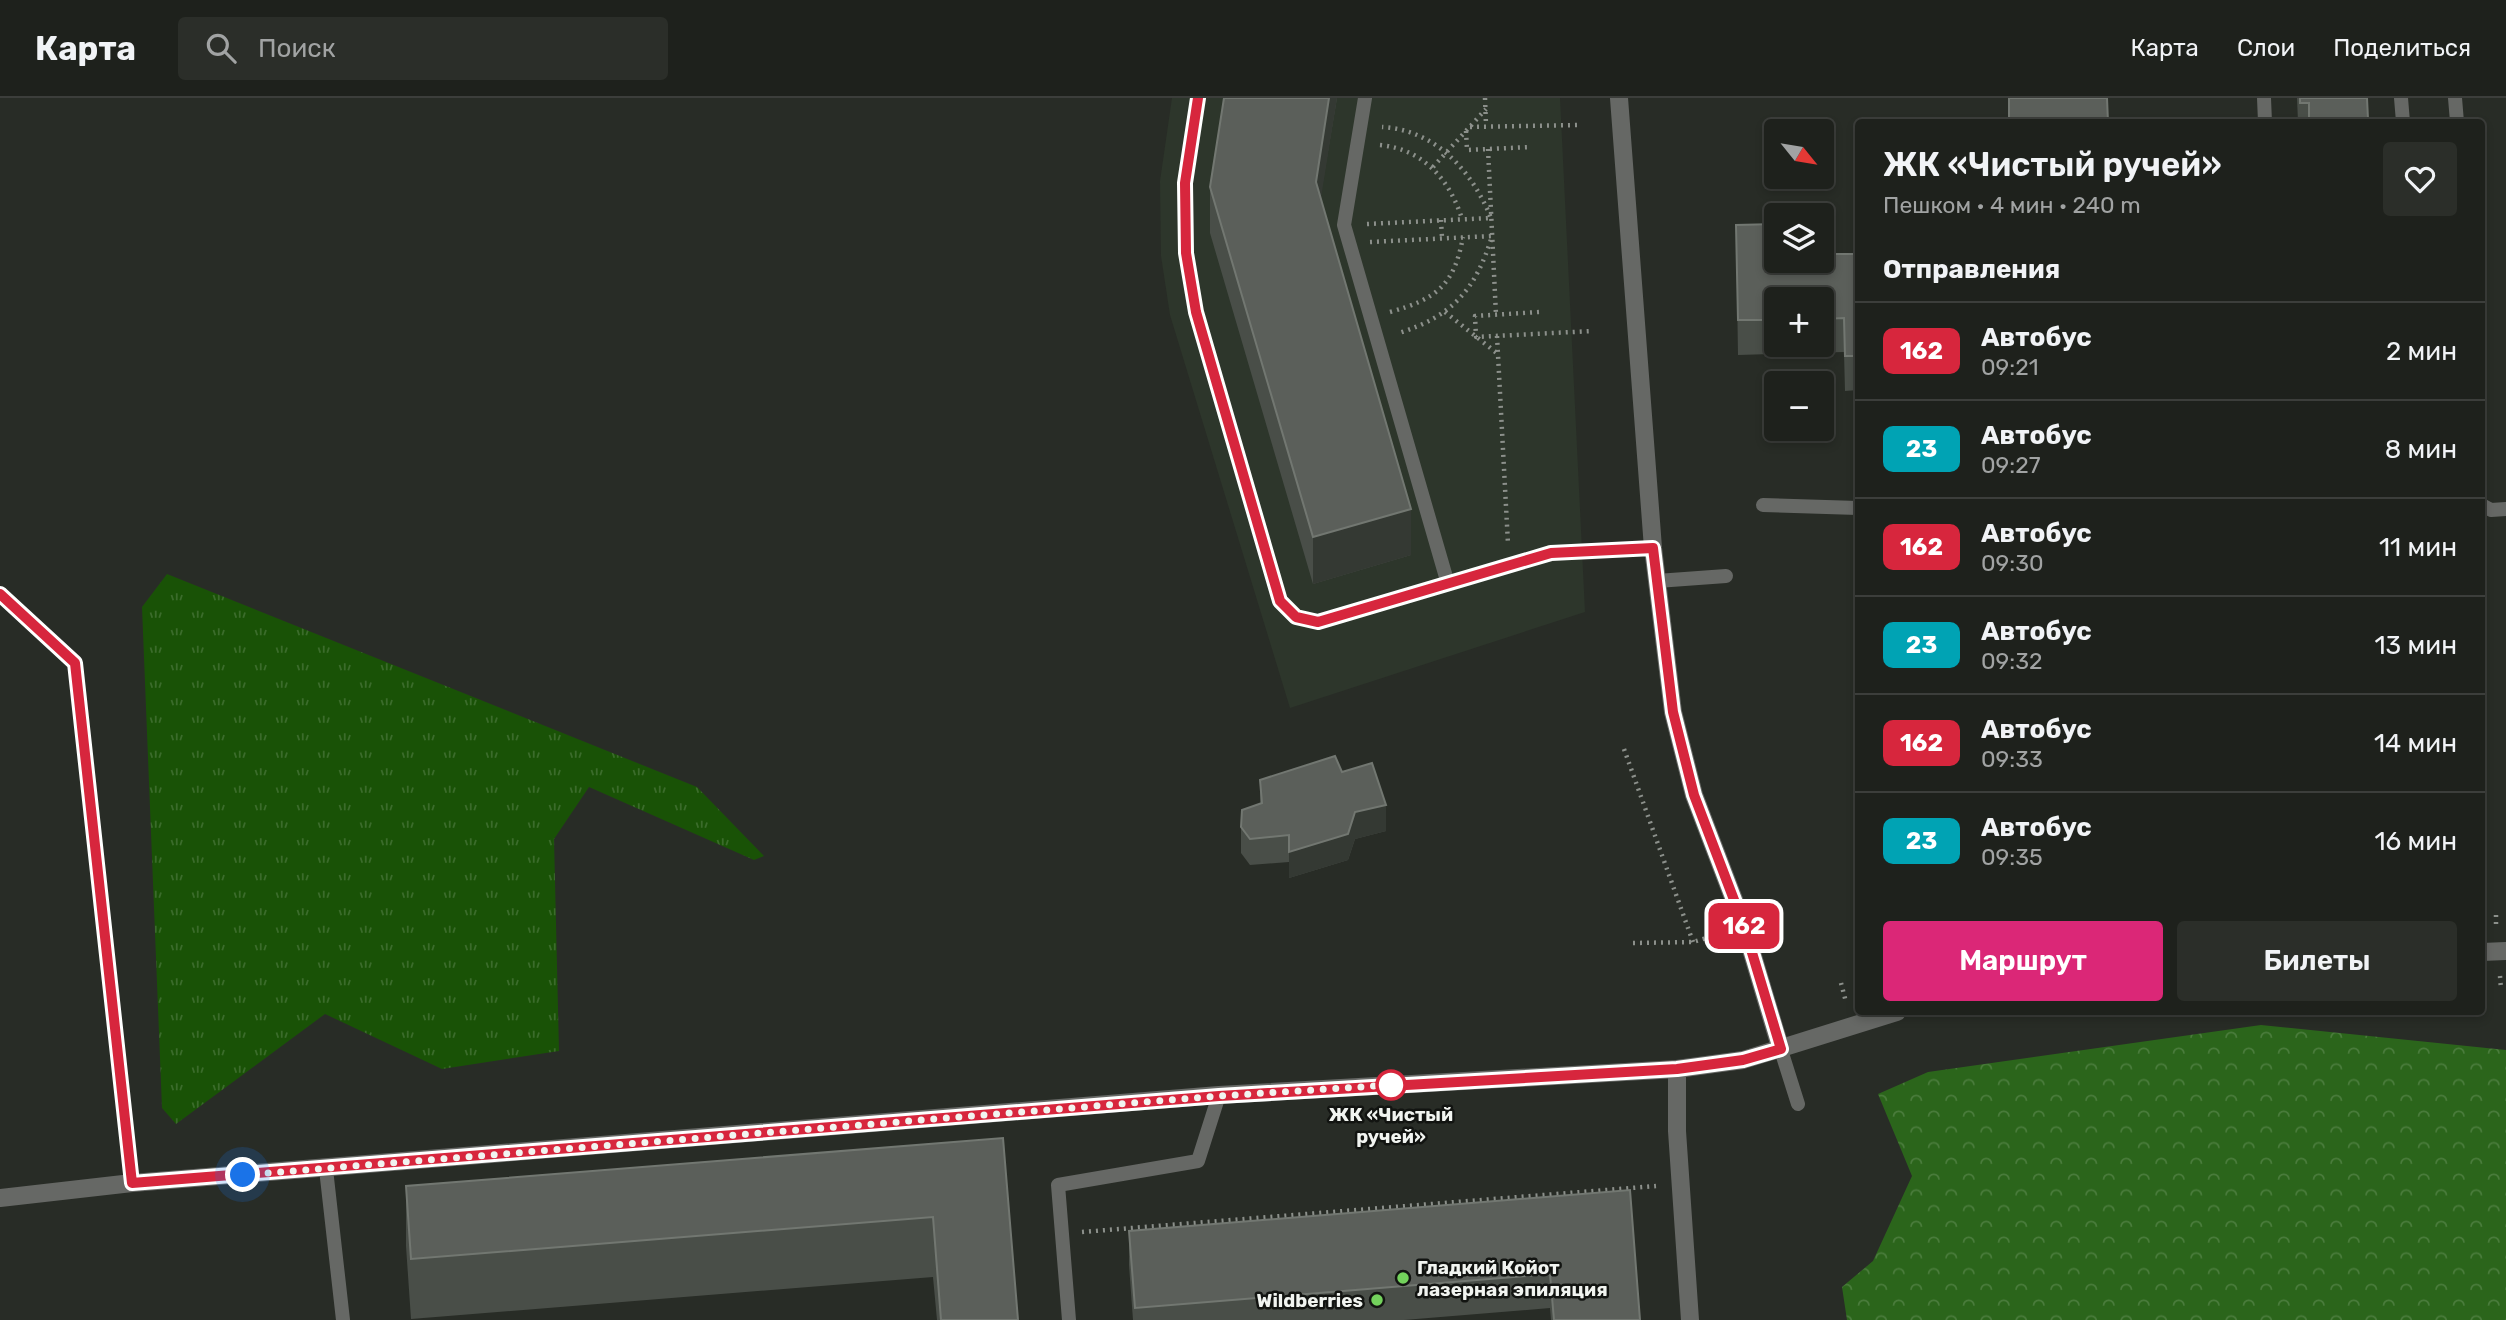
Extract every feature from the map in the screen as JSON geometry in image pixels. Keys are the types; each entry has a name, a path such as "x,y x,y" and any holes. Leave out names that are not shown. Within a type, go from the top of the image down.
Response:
{"street":[{"path":"1619,98 1653,548 1673,712 1694,795 1744,926 1781,1049"},
{"path":"2485,952 2506,951"},
{"path":"0,1198 132,1183 1219,1096 1677,1069 1743,1060 1886,1015"},
{"path":"1677,1069 1677,1131 1690,1320"}],"lane":[{"path":"1198,98 1185,183 1186,253 1196,312 1280,601 1296,617 1318,622 1551,553 1653,548"},
{"path":"1365,98 1343,225 1448,584"},
{"path":"2264,98 2266,119"},
{"path":"2401,98 2403,119"},
{"path":"2455,98 2457,119"},
{"path":"1763,505 1855,508"},
{"path":"2485,507 2491,510 2506,509"},
{"path":"1657,581 1726,576"},
{"path":"0,594 75,663 132,1183"},
{"path":"1781,1049 1798,1104"},
{"path":"1069,1320 1058,1185 1198,1161 1219,1096"},
{"path":"326,1169 343,1320"}],"path":[{"path":"1485,98 1486,125"},
{"path":"1433,167 1486,109"},
{"path":"1360,125 1391,127 1446,152 1466,171 1481,193 1491,218"},
{"path":"1468,129 1486,125 1580,125"},
{"path":"1468,129 1466,150 1531,147"},
{"path":"1357,144 1387,146 1411,154 1433,167 1456,200 1462,219"},
{"path":"1488,149 1496,315"},
{"path":"1343,225 1491,218"},
{"path":"1441,220 1442,238"},
{"path":"1349,243 1492,236"},
{"path":"1377,340 1424,325 1445,312 1468,291 1483,265 1492,236"},
{"path":"1371,317 1424,302 1445,286 1458,263 1463,237"},
{"path":"1445,312 1498,354"},
{"path":"1476,337 1475,316 1539,312"},
{"path":"1476,337 1592,331"},
{"path":"1497,336 1509,566"},
{"path":"1624,749 1693,942"},
{"path":"1764,919 1780,913"},
{"path":"2496,915 2496,926"},
{"path":"1633,943 1693,942 1721,934"},
{"path":"2499,971 2501,989"},
{"path":"1841,983 1846,1003"},
{"path":"1062,1234 1681,1184"},
{"path":"1292,1215 1292,1224"}],"shaded area":[{"path":"1172,98 1560,98 1585,612 1290,708 1170,315 1161,256 1160,181"}],"green space":[{"path":"167,574 697,787 764,856 754,860 589,787 554,839 559,1051 442,1069 325,1014 176,1124 162,1108 142,607"},
{"path":"2261,1025 2506,1050 2506,1320 1847,1320 1842,1287 1873,1261 1912,1176 1878,1094 1928,1072"}],"building":[{"path":"1224,98 1329,98 1316,182 1411,509 1313,537 1210,187"},
{"path":"2009,98 2107,98 2108,119 2009,119"},
{"path":"2300,98 2367,98 2368,119 2309,119 2309,103 2300,103"},
{"path":"1764,224 1764,273 1834,273 1834,254 1855,254 1855,356 1845,356 1844,318 1834,318 1834,287 1764,287 1764,320 1738,320 1736,225"},
{"path":"1335,756 1342,772 1372,763 1386,805 1355,812 1348,834 1289,852 1289,835 1250,839 1241,827 1242,810 1262,803 1260,780"},
{"path":"1003,1138 1018,1320 941,1320 933,1217 411,1259 406,1186"},
{"path":"1630,1190 1640,1320 1554,1320 1550,1274 1135,1308 1129,1231"}],"bus line":[{"name":"162","path":"0,594 75,663 132,1183 1219,1096 1677,1069 1743,1060 1781,1049 1744,926 1694,795 1673,712 1653,548 1551,553 1318,622 1296,617 1280,601 1196,312 1186,253 1185,183 1198,98"}],"place":[{"name":"ЖК «Чистый ручей»","path":"1391,1085"},
{"name":"Гладкий Койот лазерная эпиляция","path":"1403,1278"},
{"name":"Wildberries","path":"1377,1300"}],"route":[{"path":"243,1175 1219,1096 1391,1085"}]}
